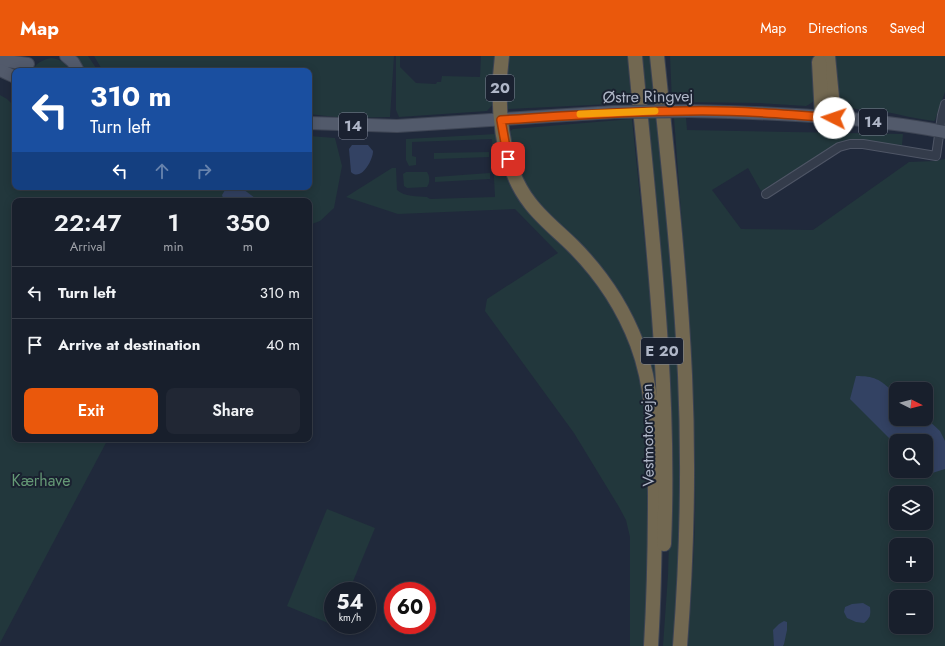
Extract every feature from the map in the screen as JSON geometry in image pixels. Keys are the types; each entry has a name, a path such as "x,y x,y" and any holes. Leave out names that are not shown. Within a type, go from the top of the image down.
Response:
{"highway":[{"name":"20","path":"501,120 500,90 502,56"},
{"name":"Vestmotorvejen","path":"635,56 660,324 665,420 665,517 658,646"},
{"name":"E 20","path":"657,56 678,266 685,374 687,530 680,646"},
{"path":"665,56 671,200"},
{"path":"818,56 828,118"},
{"path":"828,56 828,118"},
{"name":"E 20","path":"501,120 508,159 513,175 521,190 530,204 541,216 583,256 606,286 623,313 642,362 650,394 654,447 655,549 651,646"}],"main road":[{"path":"66,56 73,62 76,68"},
{"path":"0,60 29,64"},
{"path":"0,70 12,76"},
{"name":"Østre Ringvej","path":"312,124 385,126 614,112 689,110 828,118 942,131"}],"street":[{"path":"766,194 839,147 850,144 863,144 936,156 942,131 942,115 945,104"}],"green space":[{"path":"74,56 88,56 96,68 83,68"},
{"path":"94,56 394,56 390,117 344,118 312,114 312,68 101,68"},
{"path":"396,56 400,56 400,67 416,83 436,84 437,82 441,82 442,76 480,77 481,56 497,56 494,103 487,111 399,117 396,110"},
{"path":"507,56 628,56 631,103 507,109"},
{"path":"639,56 652,56 657,103 644,103"},
{"path":"670,56 813,56 817,83 816,97 813,102 806,106 760,103 672,102"},
{"path":"833,56 945,56 945,92 935,120 921,119 881,111 854,109 840,104 837,99"},
{"path":"51,58 57,59 68,68 34,68 40,62"},
{"name":"Kærhave","path":"0,95 12,104 12,190 312,190 312,136 335,138 342,166 334,208 320,221 312,224 312,198 12,198 12,442 106,442 0,643"},
{"path":"645,118 658,118 679,355 683,508 676,646 663,646 668,575 670,509"},
{"path":"674,118 686,118 687,130 903,134 902,145 840,142 761,191 748,168 712,190 741,229 813,230 909,162 945,159 945,646 688,646 695,526 695,486 693,394"},
{"path":"632,119 652,314 658,414 637,334 516,174 509,132 513,129"},
{"path":"496,134 503,169 518,200 527,211 585,269 600,289 616,311 636,358 644,394 648,424 650,482 646,646 630,646 630,537 626,520 574,433 485,311 487,299 558,253 515,209 398,214 346,197 392,168 396,168 397,190 407,195 427,197 430,199 495,197 492,139 412,142 412,156 416,157 416,165 409,166 406,160 406,139"},
{"path":"489,152 489,157 434,159 434,153"},
{"path":"406,172 427,172 429,175 429,184 427,187 407,188 404,186 403,174"},
{"path":"490,173 490,179 435,182 435,177"},
{"path":"327,509 375,528 353,582 324,582 324,621 287,606"}],"water":[{"path":"352,145 368,145 373,151 366,169 359,174 351,172 349,149"},
{"path":"225,190 244,190 255,198 223,198 222,195"},
{"path":"856,376 876,379 884,384 889,388 889,426 933,426 933,424 940,431 945,441 945,469 933,473 933,434 889,434 889,438 850,399"},
{"path":"863,603 870,607 870,616 864,623 856,622 847,618 844,612 845,607 852,604"},
{"path":"784,621 787,622 787,630 784,644 783,646 774,646 773,630"}],"slow traffic":[{"path":"580,114 655,111"}],"route":[{"path":"508,159 501,120 614,112 689,110 834,118"}]}
